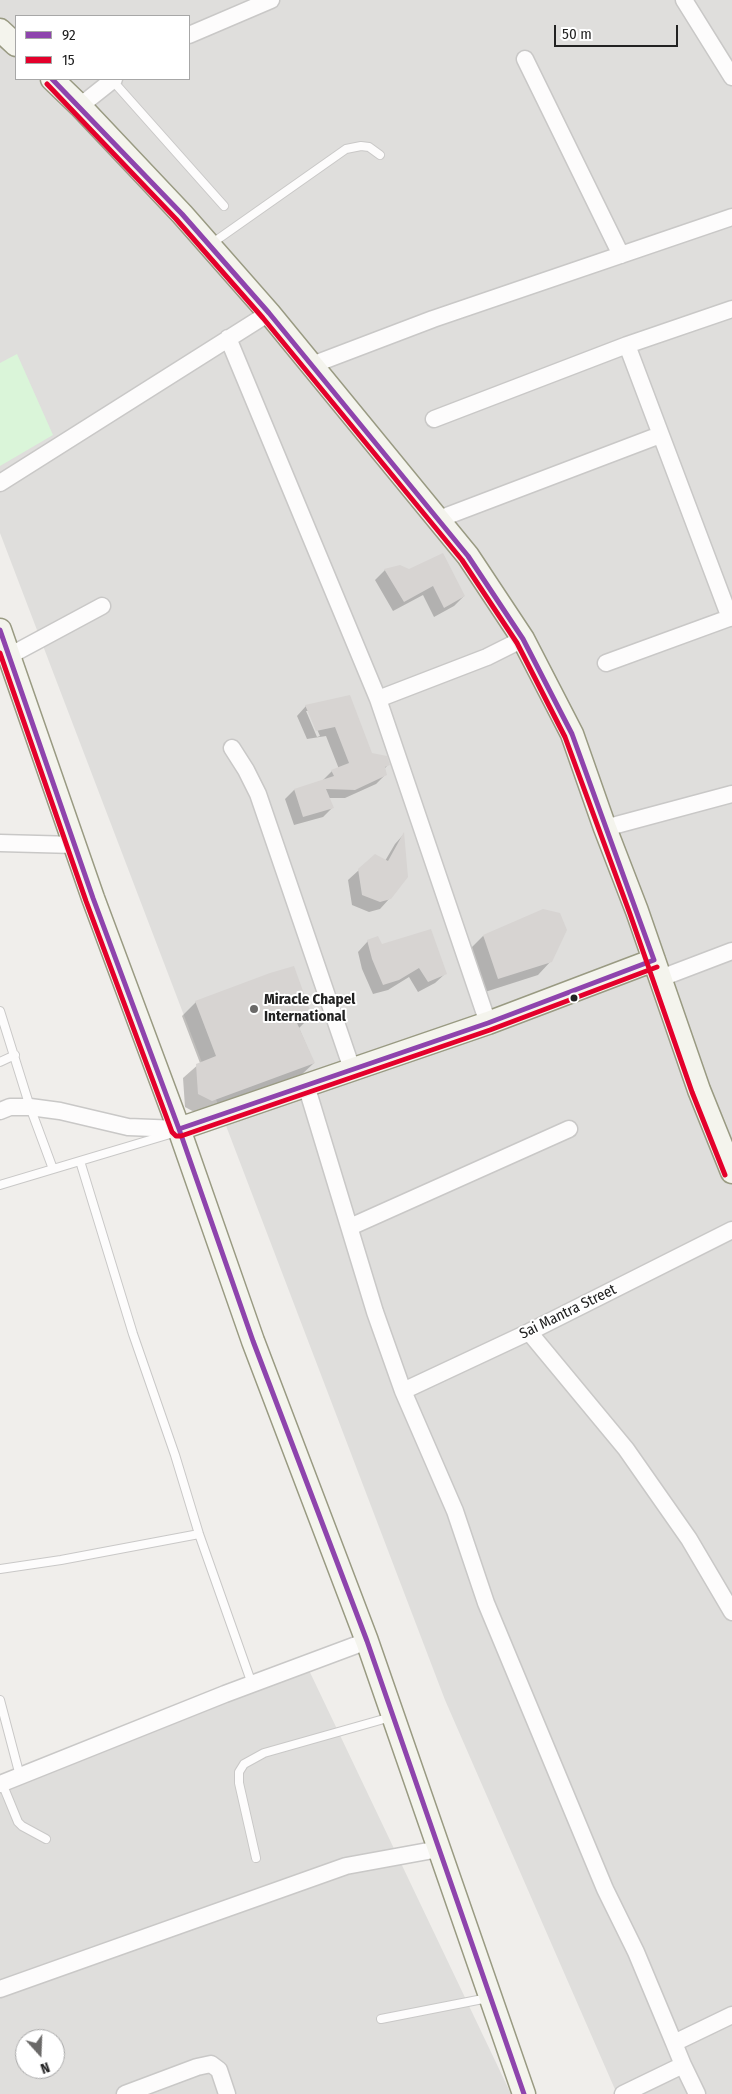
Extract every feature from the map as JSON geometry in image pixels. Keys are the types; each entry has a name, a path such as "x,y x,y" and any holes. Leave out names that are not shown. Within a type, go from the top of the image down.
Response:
{"main road":[{"path":"53,80 80,106 209,245 269,313 468,556 523,639 572,734 658,969 699,1090 732,1172"},
{"path":"0,630 75,845 253,1340 367,1641 524,2094"},
{"path":"179,1130 488,1023 658,969"}],"street":[{"path":"190,35 271,0"},
{"path":"684,0 732,78"},
{"path":"525,59 621,255"},
{"path":"80,106 113,80"},
{"path":"312,365 433,319 732,217"},
{"path":"434,420 627,345 732,309"},
{"path":"0,483 269,313"},
{"path":"228,338 378,699 488,1023"},
{"path":"606,663 731,617 627,345"},
{"path":"439,519 660,435"},
{"path":"9,656 102,606"},
{"path":"378,699 487,657 523,639"},
{"path":"232,748 258,794 352,1069"},
{"path":"605,828 732,794"},
{"path":"0,843 75,845"},
{"path":"658,969 732,951"},
{"path":"306,1086 375,1312 403,1391 455,1511 494,1620 605,1888 636,1952 682,2065 696,2094"},
{"path":"0,1110 10,1107 30,1107 128,1127 179,1130"},
{"path":"350,1227 568,1129"},
{"name":"Sai Mantra Street","path":"403,1391 529,1332 732,1230"},
{"path":"529,1332 626,1449 689,1539 732,1612"},
{"path":"1,1783 252,1684 367,1641"},
{"path":"0,1989 346,1866 439,1849"},
{"path":"674,2042 732,2015"},
{"path":"125,2094 197,2067 211,2064 219,2070 227,2094"},
{"path":"622,2094 682,2065"}],"lane":[{"path":"113,80 224,206"},
{"path":"209,245 346,150 369,146 380,155"},
{"path":"0,1011 30,1107 52,1169"},
{"path":"0,1062 15,1055"},
{"path":"0,1186 179,1130"},
{"path":"80,1161 133,1334 175,1455 199,1534 252,1684"},
{"path":"0,1569 61,1560 199,1534"},
{"path":"0,1700 20,1776"},
{"path":"256,1858 239,1783 239,1772 244,1764 264,1753 392,1716"},
{"path":"1,1783 18,1822 46,1839"},
{"path":"381,2019 490,1997"}],"shaded area":[{"path":"0,0 732,0 732,2094 617,2094 445,1700 0,533"},
{"path":"306,1664 511,2094 0,2094 0,1775"}],"green space":[{"path":"17,354 53,435 0,466 0,363"}],"building":[{"path":"443,553 465,596 444,608 433,586 404,602 384,569 400,565 409,569"},
{"path":"350,695 372,753 387,756 390,765 385,767 387,775 355,790 326,789 334,808 303,817 294,789 334,776 331,770 349,763 335,727 316,731 305,705"},
{"path":"404,832 408,877 391,899 380,902 362,895 358,869 375,854 388,861"},
{"path":"543,909 560,913 567,930 552,962 498,979 483,935"},
{"path":"431,929 447,974 428,982 419,968 399,980 383,985 372,959 367,940 378,936 382,944"},
{"path":"294,966 312,1016 297,1023 315,1063 212,1101 198,1094 196,1064 216,1056 195,1001"}],"transit line":[{"name":"92","path":"53,80 182,214 269,313 468,556 523,639 572,734 654,960 488,1023 179,1129"},
{"name":"15","path":"47,84 176,219 263,318 462,560 517,643 565,737 630,914 692,1092 725,1175"},
{"name":"92","path":"0,630 93,898 179,1129 253,1341 367,1641 524,2094"},
{"name":"15","path":"0,653 86,901 172,1132 176,1136 181,1136 490,1030 657,967"}],"place":[{"name":"Miracle Chapel International","path":"254,1009"}]}
